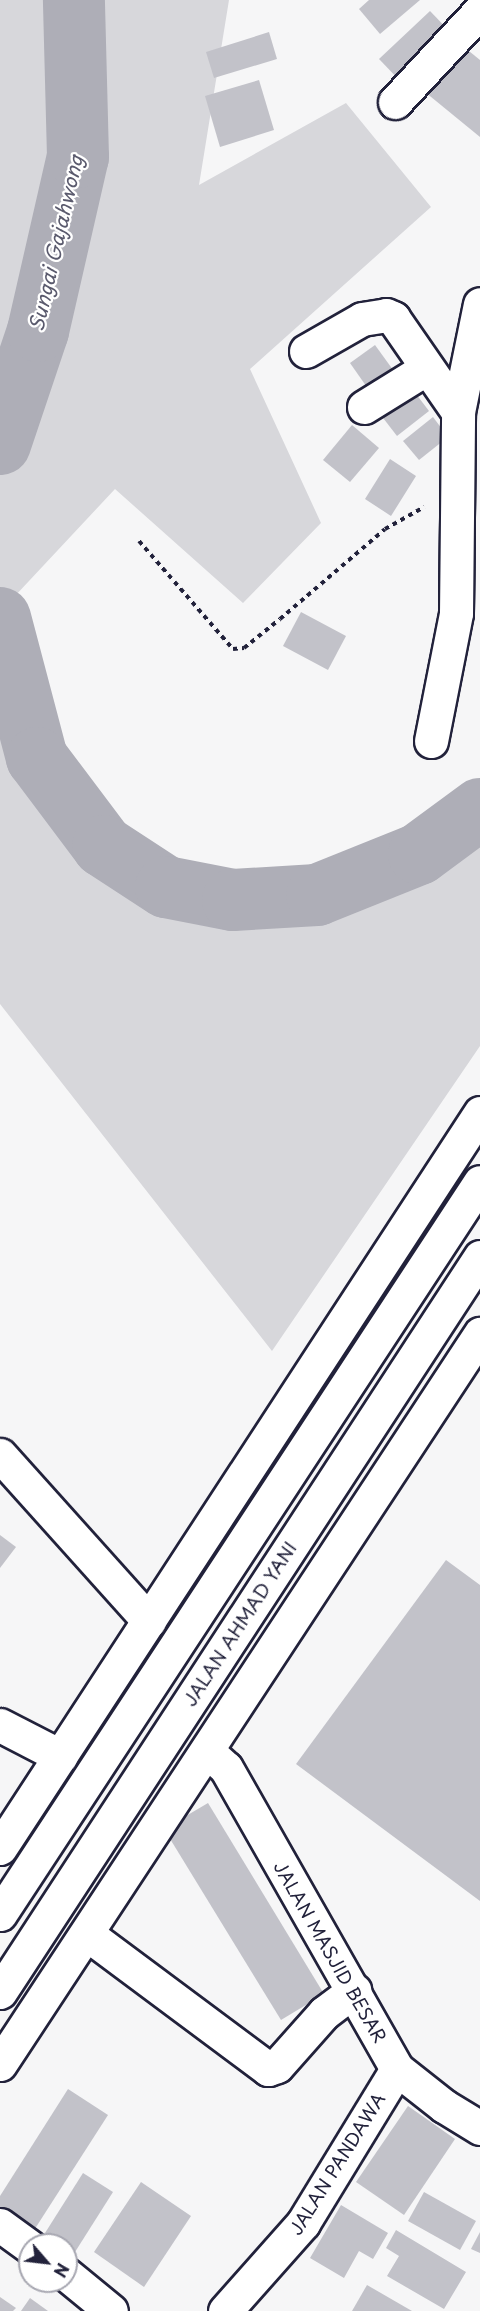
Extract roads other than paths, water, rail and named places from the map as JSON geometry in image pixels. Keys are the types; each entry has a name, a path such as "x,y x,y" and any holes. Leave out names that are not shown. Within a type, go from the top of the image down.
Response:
{"main road":[{"path":"395,102 474,11"},
{"path":"431,741 456,613 458,411 480,304"},
{"path":"306,351 362,319 386,315 393,318 458,411"},
{"path":"364,406 427,368"},
{"path":"0,1848 480,1113"},
{"path":"0,1914 480,1182"},
{"name":"JALAN AHMAD YANI","path":"0,1992 480,1257"},
{"path":"0,2064 480,1334"},
{"path":"0,1455 149,1621"},
{"path":"0,1725 60,1756"},
{"name":"JALAN MASJID BESAR","path":"207,1751 226,1768 397,2068 444,2106 480,2127"},
{"path":"87,1934 267,2069 277,2066 324,2013 354,1990"},
{"name":"JALAN PANDAWA","path":"225,2311 303,2223 397,2068"},
{"path":"0,2225 18,2238"},
{"path":"78,2284 111,2311"}],"waterway":[{"name":"Sungai Gajahwong","path":"0,444 38,331 78,157 74,0"},
{"name":"Sungai Gajahwong","path":"0,618 37,758 103,846 166,887 233,900 317,895 419,854 480,809"}]}
